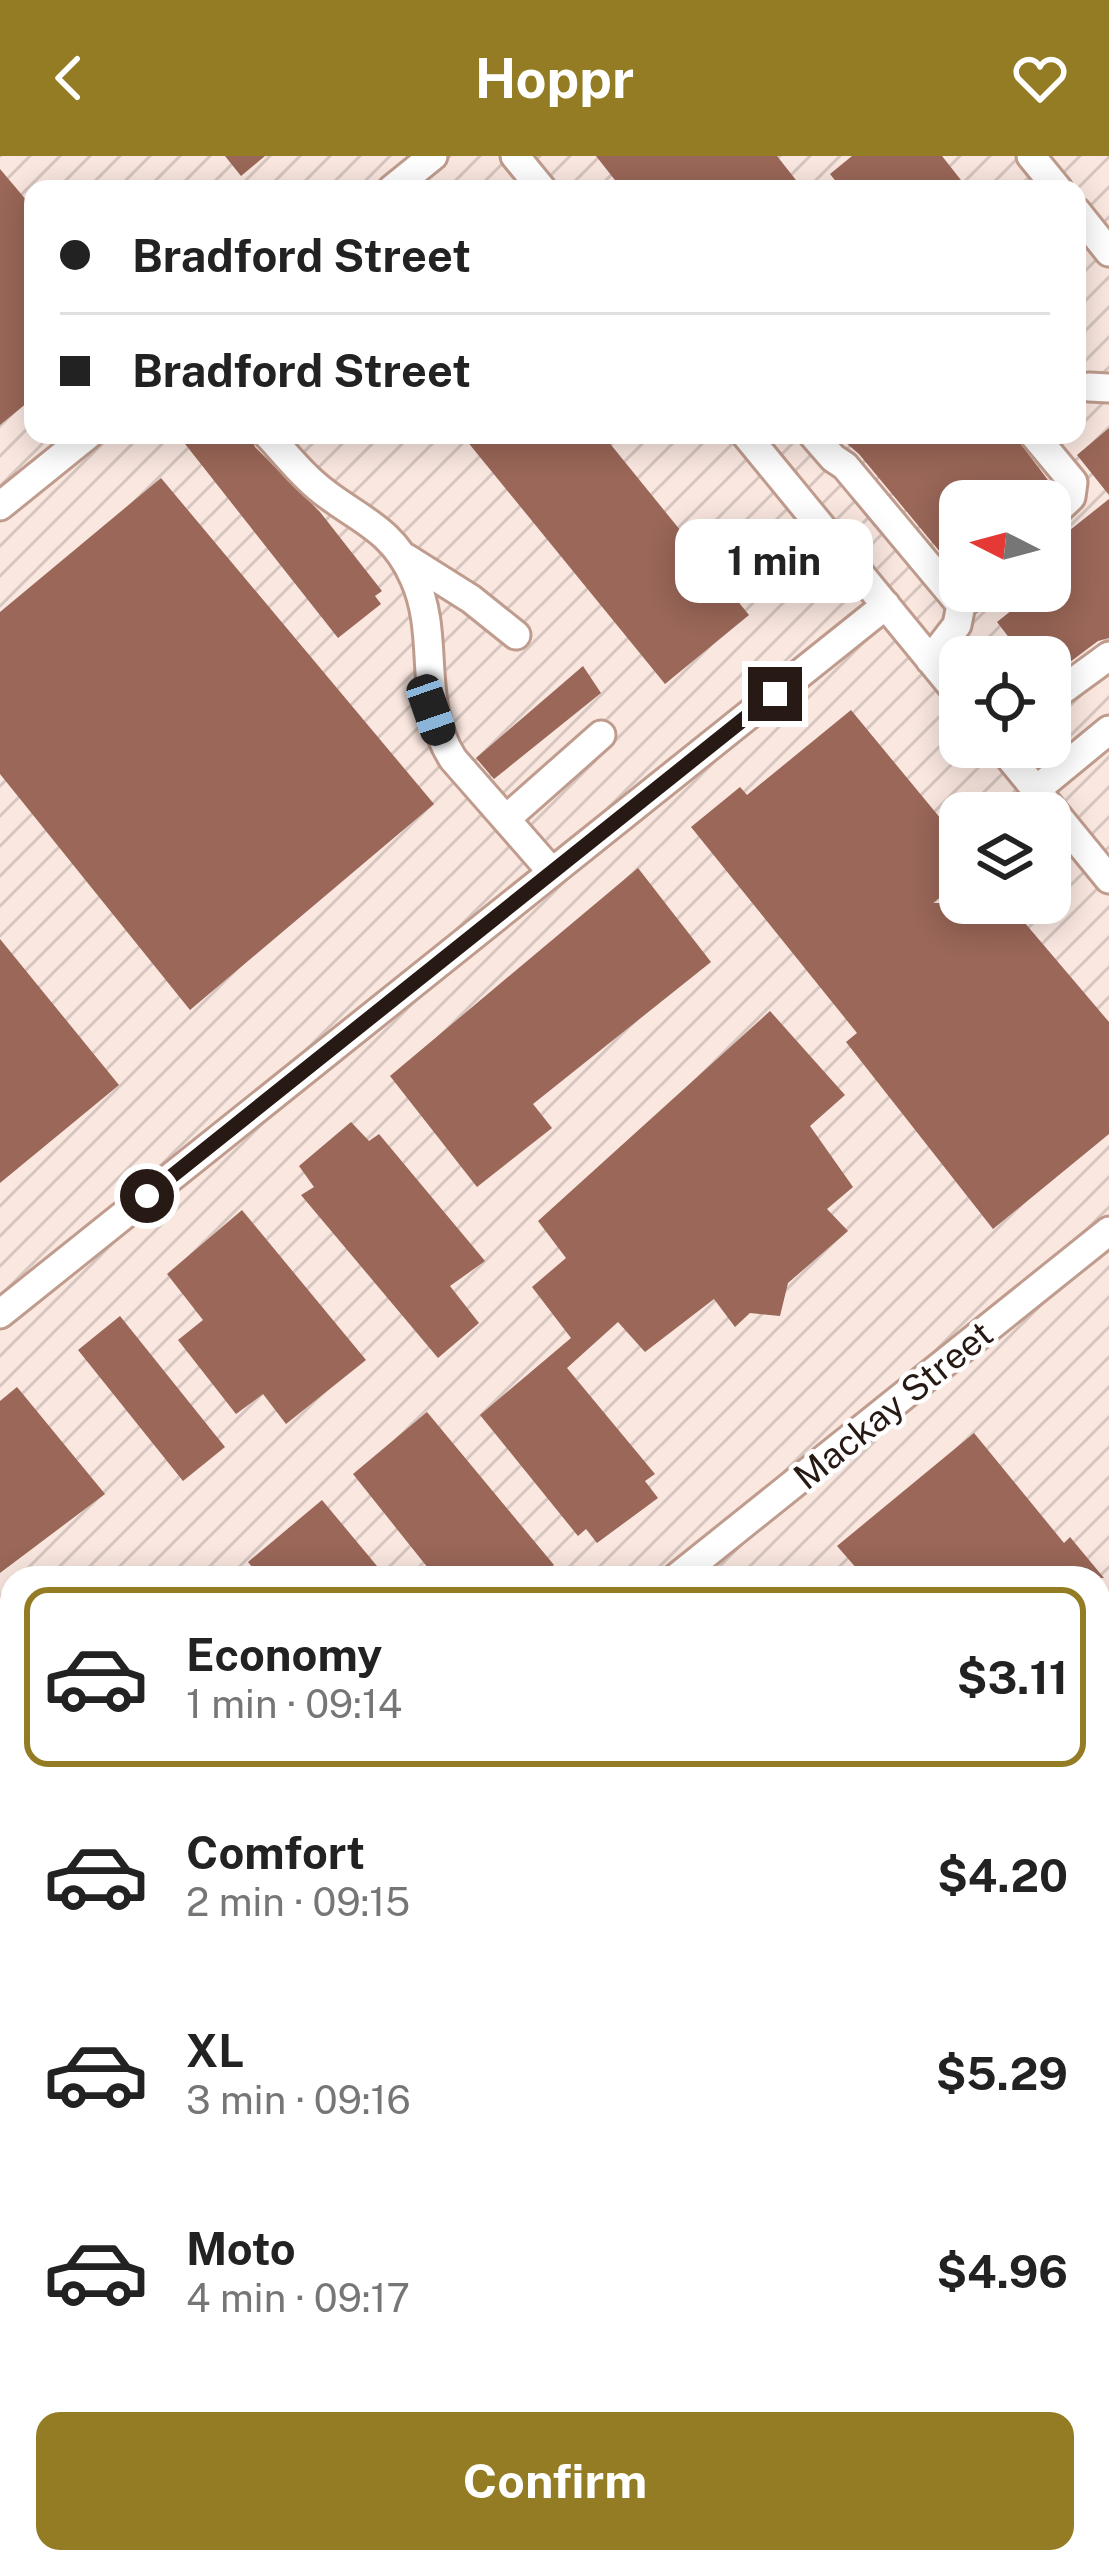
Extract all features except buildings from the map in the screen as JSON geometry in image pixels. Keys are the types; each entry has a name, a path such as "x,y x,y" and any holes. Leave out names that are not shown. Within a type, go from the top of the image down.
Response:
{"street":[{"path":"403,180 433,156"},
{"path":"515,156 535,180"},
{"path":"1031,156 1051,180"},
{"path":"0,506 77,444"},
{"path":"276,444 315,486 357,512 404,557 471,599 515,635"},
{"path":"753,444 939,671"},
{"path":"820,444 939,565"},
{"path":"1041,444 1073,482 1071,497"},
{"path":"788,486 819,462 832,458"},
{"path":"404,557 417,582 424,612 431,710 441,741 552,872"},
{"path":"0,1314 886,605"},
{"path":"930,660 963,612"},
{"path":"1071,684 1109,656"},
{"path":"1036,790 1109,730"},
{"path":"506,819 601,735"},
{"path":"1018,768 1109,879"},
{"name":"Mackay Street","path":"691,1566 1109,1231"}],"shaded area":[{"path":"0,156 1109,156 1109,1566 0,1566"}],"route":[{"path":"147,1196 775,694"}]}
